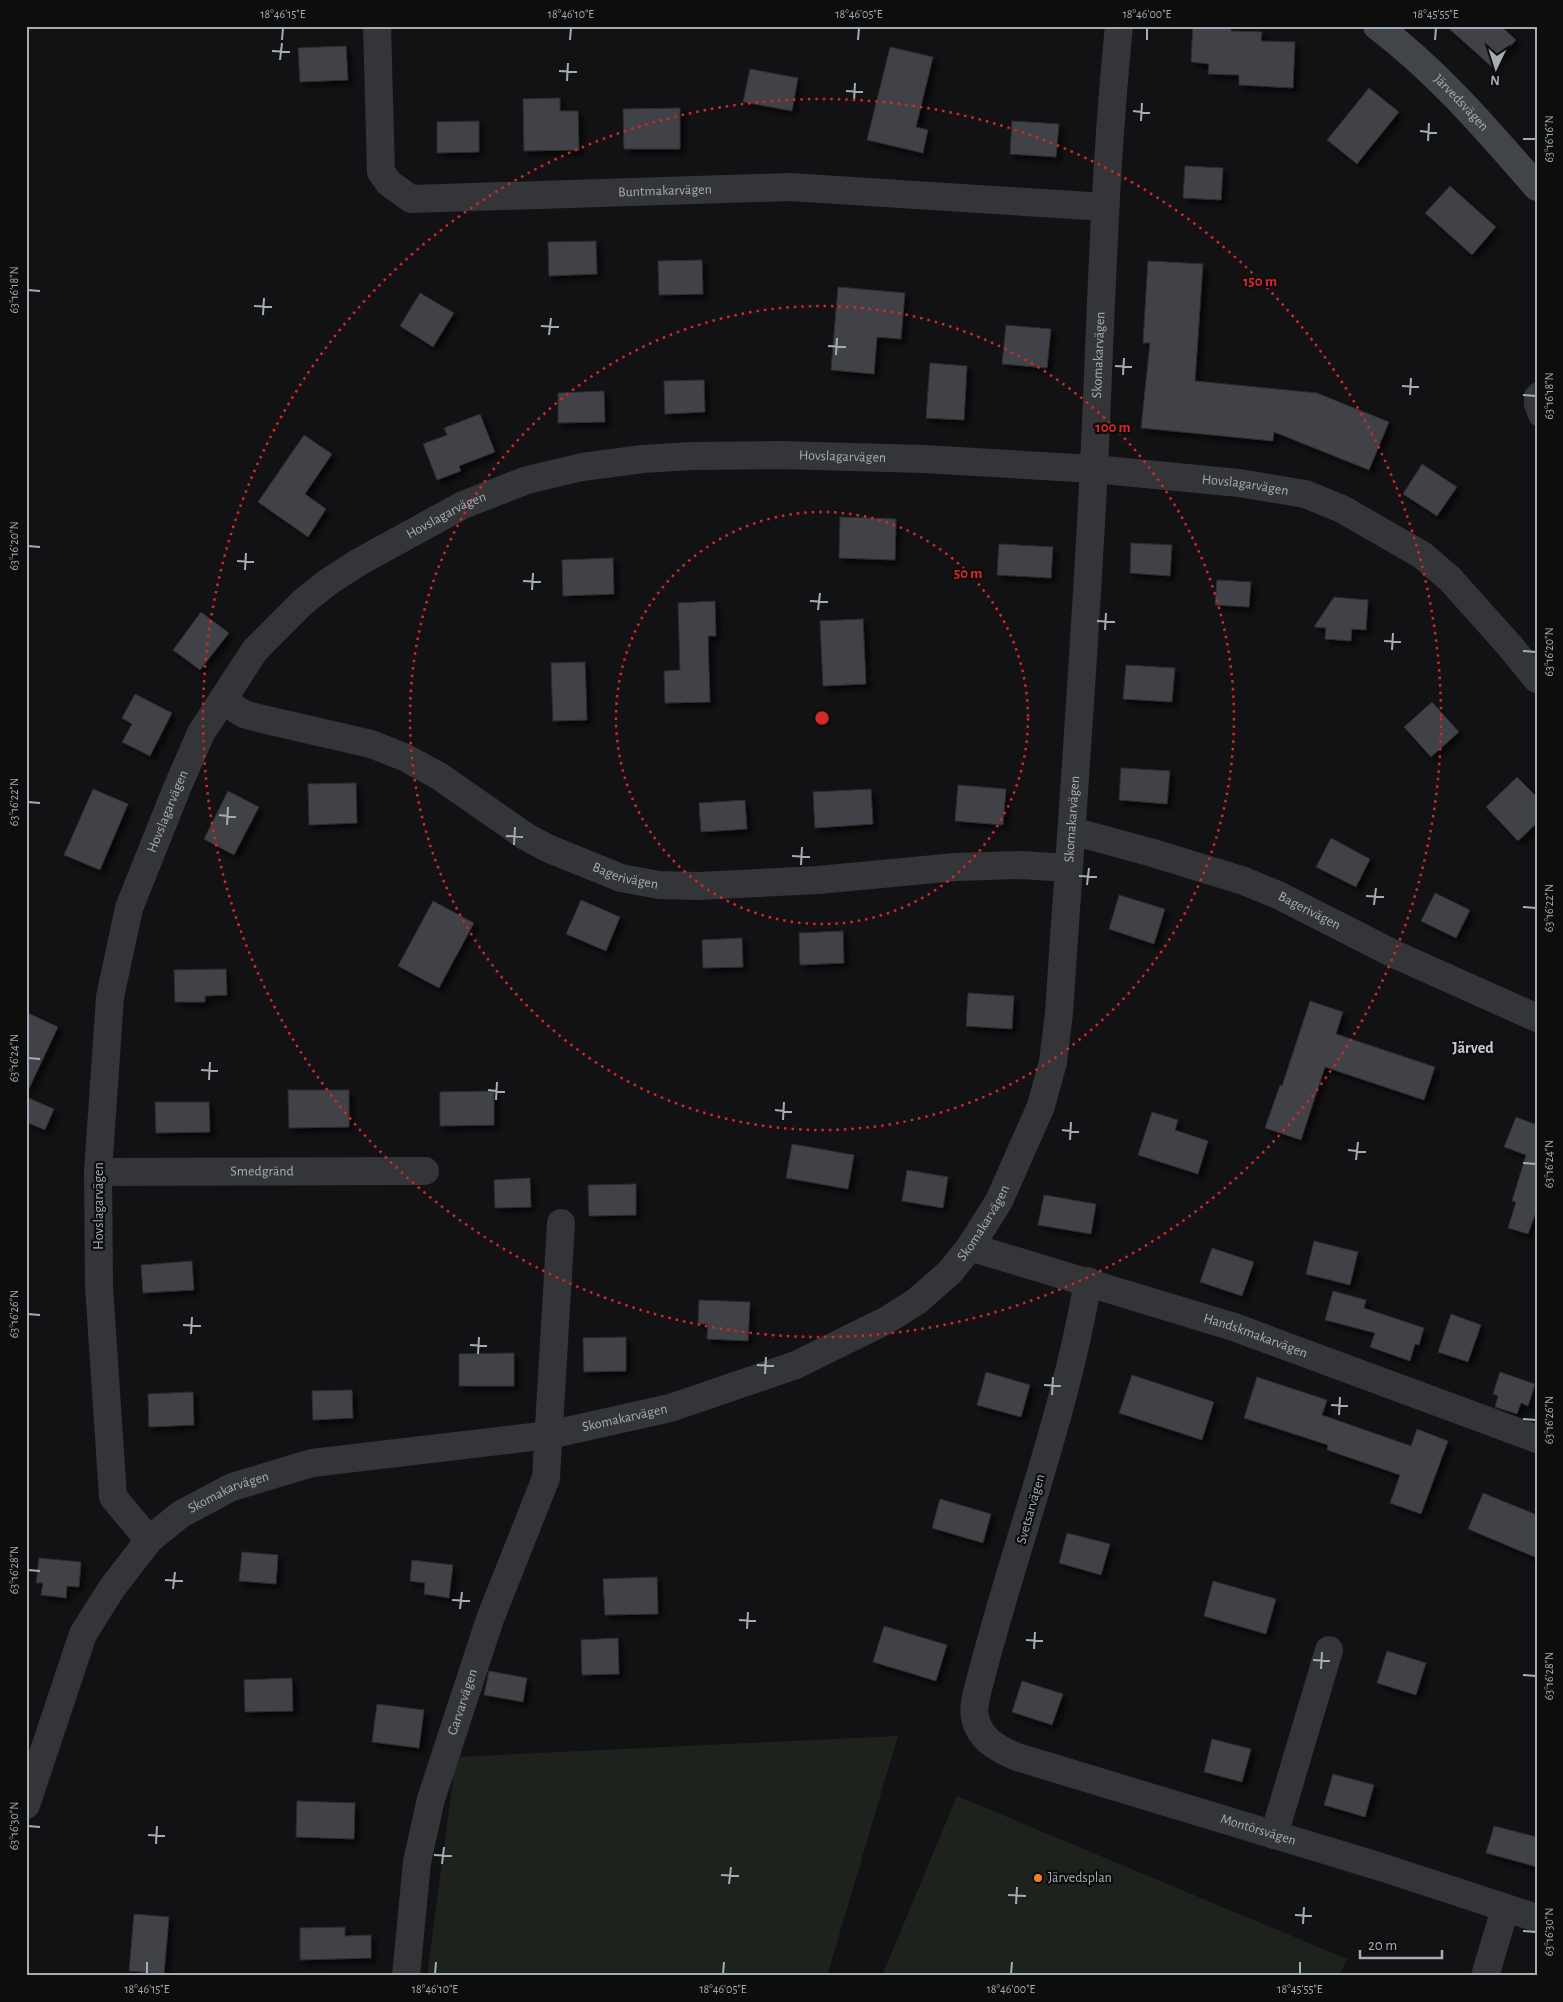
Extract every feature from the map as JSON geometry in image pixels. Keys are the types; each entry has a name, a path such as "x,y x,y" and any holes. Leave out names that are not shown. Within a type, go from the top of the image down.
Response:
{"street":[{"name":"Buntmakarvägen","path":"376,26 381,172 389,183 411,199 790,187 1105,208"},
{"name":"Skomakarvägen","path":"26,1805 83,1634 112,1588 148,1540 181,1514 232,1486 312,1463 549,1435 670,1408 796,1365 887,1320 916,1301 950,1272 970,1247 999,1200 1041,1106 1052,1062 1059,1013 1094,469 1111,105 1119,26"},
{"name":"Järvedsvägen","path":"1377,26 1431,72 1481,124 1537,187"},
{"name":"Hovslagarvägen","path":"148,1540 113,1497 99,1286 98,1172 110,997 129,908 201,733 255,650 303,602 328,582 359,562 463,504 527,480 582,467 643,459 692,456 780,455 914,459 1094,469 1239,483 1305,494 1342,509 1422,555 1450,579 1509,644 1537,680"},
{"name":"Bagerivägen","path":"223,701 244,714 372,744 388,750 439,776 525,836 547,848 633,881 675,886 714,886 818,880 956,867 1021,865 1068,868"},
{"name":"Bagerivägen","path":"1072,831 1244,881 1278,895 1394,954 1537,1018"},
{"name":"Smedgränd","path":"98,1172 425,1171"},
{"name":"Garvarvägen","path":"406,1976 417,1862 430,1799 490,1619 546,1478 561,1223"},
{"name":"Handskmakarvägen","path":"970,1247 1234,1327 1537,1439"},
{"name":"Svetsarvägen","path":"983,1734 974,1717 978,1690 1058,1418 1079,1334 1088,1282"},
{"path":"1274,1835 1329,1650"},
{"name":"Montörsvägen","path":"983,1734 992,1745 1017,1757 1381,1867 1537,1918"},
{"path":"1485,1976 1505,1909"}],"lane":[{"path":"1537,390 1532,395 1532,405 1537,418"}],"shaded area":[{"path":"898,1736 827,1976 427,1976 456,1757"},
{"name":"Järvedsplan","path":"957,1796 1347,1959 1339,1976 882,1976"}],"building":[{"path":"1193,26 1231,26 1231,31 1262,32 1261,41 1295,42 1293,88 1239,85 1239,75 1208,74 1209,64 1191,62"},
{"path":"1446,26 1501,26 1516,40 1492,67"},
{"path":"346,46 348,80 300,82 298,48"},
{"path":"890,47 933,57 916,127 928,130 923,153 867,140"},
{"path":"750,69 798,78 792,111 743,102"},
{"path":"1369,88 1399,112 1357,164 1327,140"},
{"path":"560,98 560,111 578,111 579,150 524,151 523,99"},
{"path":"680,108 680,149 624,149 623,109"},
{"path":"479,121 479,152 437,153 437,122"},
{"path":"1012,121 1059,124 1056,157 1010,154"},
{"path":"1185,166 1223,168 1221,200 1183,198"},
{"path":"1450,186 1496,227 1472,255 1425,213"},
{"path":"596,241 597,274 549,276 548,242"},
{"path":"702,260 703,294 659,295 658,261"},
{"path":"1148,261 1203,264 1195,381 1317,393 1389,422 1369,470 1274,432 1273,441 1141,428 1150,343 1143,343"},
{"path":"838,287 905,293 901,339 877,337 874,374 831,370"},
{"path":"420,293 454,313 433,347 400,326"},
{"path":"1006,325 1051,329 1047,368 1002,364"},
{"path":"930,363 967,366 964,420 926,418"},
{"path":"704,380 705,412 665,414 664,381"},
{"path":"604,391 605,422 558,423 558,393"},
{"path":"480,414 495,452 459,466 461,471 437,480 423,444 447,435 444,428"},
{"path":"304,435 332,454 305,494 326,509 308,537 258,502"},
{"path":"1422,464 1457,487 1437,516 1403,494"},
{"path":"840,517 896,519 895,560 839,558"},
{"path":"1131,543 1172,545 1170,576 1130,573"},
{"path":"999,544 1053,547 1051,578 997,575"},
{"path":"613,558 614,594 563,596 562,560"},
{"path":"1217,580 1251,582 1249,607 1215,605"},
{"path":"1334,597 1368,600 1366,630 1352,629 1351,641 1325,639 1326,628 1314,627"},
{"path":"715,601 716,636 708,636 710,702 665,703 664,671 680,670 678,603"},
{"path":"201,612 229,633 200,670 173,650"},
{"path":"863,619 866,684 823,686 820,621"},
{"path":"585,662 587,720 553,721 551,663"},
{"path":"1126,665 1175,668 1172,702 1123,699"},
{"path":"135,694 172,713 150,756 122,742 132,724 122,718"},
{"path":"1432,702 1459,732 1431,757 1404,727"},
{"path":"1121,768 1170,771 1167,804 1119,800"},
{"path":"1517,777 1537,797 1537,823 1518,841 1486,807"},
{"path":"356,783 357,823 309,825 308,784"},
{"path":"958,785 1006,789 1003,825 955,821"},
{"path":"93,789 128,804 100,870 64,855"},
{"path":"871,789 873,824 815,828 813,792"},
{"path":"228,791 259,807 234,855 204,839"},
{"path":"745,800 747,829 701,832 699,803"},
{"path":"1331,838 1370,859 1356,887 1316,867"},
{"path":"1435,893 1470,910 1456,938 1421,921"},
{"path":"1119,895 1165,909 1154,944 1109,929"},
{"path":"581,900 620,917 606,951 566,934"},
{"path":"433,901 474,923 439,988 398,966"},
{"path":"843,931 844,963 800,965 799,933"},
{"path":"742,938 743,967 703,968 702,940"},
{"path":"226,969 227,995 205,996 205,1002 175,1002 174,970"},
{"path":"968,993 1014,996 1012,1029 966,1026"},
{"path":"1310,1001 1343,1012 1336,1034 1435,1067 1424,1100 1325,1067 1301,1140 1265,1128 1280,1085 1282,1086"},
{"path":"26,1012 58,1027 26,1095"},
{"path":"288,1090 349,1090 349,1127 289,1128"},
{"path":"494,1091 494,1125 440,1126 440,1092"},
{"path":"26,1097 54,1109 45,1130 26,1122"},
{"path":"155,1102 209,1102 210,1132 156,1133"},
{"path":"1152,1112 1178,1120 1175,1130 1208,1141 1198,1174 1138,1155"},
{"path":"1516,1117 1537,1125 1537,1209 1528,1234 1508,1228 1516,1202 1512,1201 1526,1155 1504,1147"},
{"path":"792,1144 854,1155 848,1189 786,1178"},
{"path":"907,1170 948,1177 943,1208 902,1201"},
{"path":"530,1178 531,1207 495,1208 494,1180"},
{"path":"636,1184 636,1215 589,1216 588,1185"},
{"path":"1044,1195 1096,1204 1091,1234 1038,1225"},
{"path":"1314,1241 1358,1252 1350,1285 1306,1274"},
{"path":"1212,1248 1254,1262 1242,1296 1200,1282"},
{"path":"192,1261 194,1290 143,1293 141,1265"},
{"path":"1333,1291 1366,1300 1364,1308 1424,1328 1419,1345 1415,1344 1410,1361 1370,1347 1375,1333 1325,1320"},
{"path":"699,1300 750,1302 748,1341 707,1339 708,1324 698,1324"},
{"path":"1451,1314 1481,1325 1468,1362 1438,1352"},
{"path":"626,1337 626,1371 584,1372 583,1338"},
{"path":"514,1353 514,1386 459,1386 459,1354"},
{"path":"986,1372 1030,1385 1021,1417 977,1405"},
{"path":"1500,1372 1535,1384 1528,1406 1521,1403 1517,1414 1495,1407 1498,1396 1493,1394"},
{"path":"1132,1375 1214,1402 1202,1440 1119,1413"},
{"path":"1257,1377 1327,1400 1322,1415 1411,1446 1417,1429 1448,1441 1421,1514 1390,1503 1400,1475 1327,1450 1328,1445 1244,1418"},
{"path":"352,1390 353,1418 313,1420 312,1391"},
{"path":"193,1392 194,1425 149,1427 148,1394"},
{"path":"1483,1493 1537,1515 1537,1558 1468,1529"},
{"path":"940,1499 991,1514 983,1543 932,1528"},
{"path":"1067,1533 1110,1544 1101,1575 1059,1563"},
{"path":"242,1552 278,1555 276,1584 239,1581"},
{"path":"39,1558 81,1562 79,1587 67,1586 66,1598 41,1595 43,1583 36,1583"},
{"path":"412,1560 453,1565 449,1598 424,1594 425,1583 410,1581"},
{"path":"657,1577 658,1614 605,1615 603,1579"},
{"path":"1213,1581 1276,1599 1266,1634 1204,1616"},
{"path":"884,1626 947,1645 936,1681 873,1662"},
{"path":"618,1638 619,1674 582,1675 581,1640"},
{"path":"1387,1651 1426,1663 1416,1695 1377,1683"},
{"path":"489,1671 527,1678 523,1702 484,1695"},
{"path":"292,1678 293,1711 245,1712 244,1680"},
{"path":"1022,1681 1063,1694 1052,1725 1012,1712"},
{"path":"377,1704 424,1710 419,1748 372,1742"},
{"path":"1212,1739 1251,1749 1242,1782 1204,1772"},
{"path":"1333,1774 1374,1785 1365,1817 1324,1805"},
{"path":"297,1801 355,1803 354,1839 296,1837"},
{"path":"1494,1826 1537,1837 1537,1867 1486,1853"},
{"path":"134,1914 169,1917 164,1974 129,1971"},
{"path":"345,1927 345,1936 371,1935 371,1958 300,1960 300,1928"}],"place":[{"name":"Järvedsplan","path":"1038,1878"}],"district":[{"name":"Järved","path":"1473,1048"}]}
